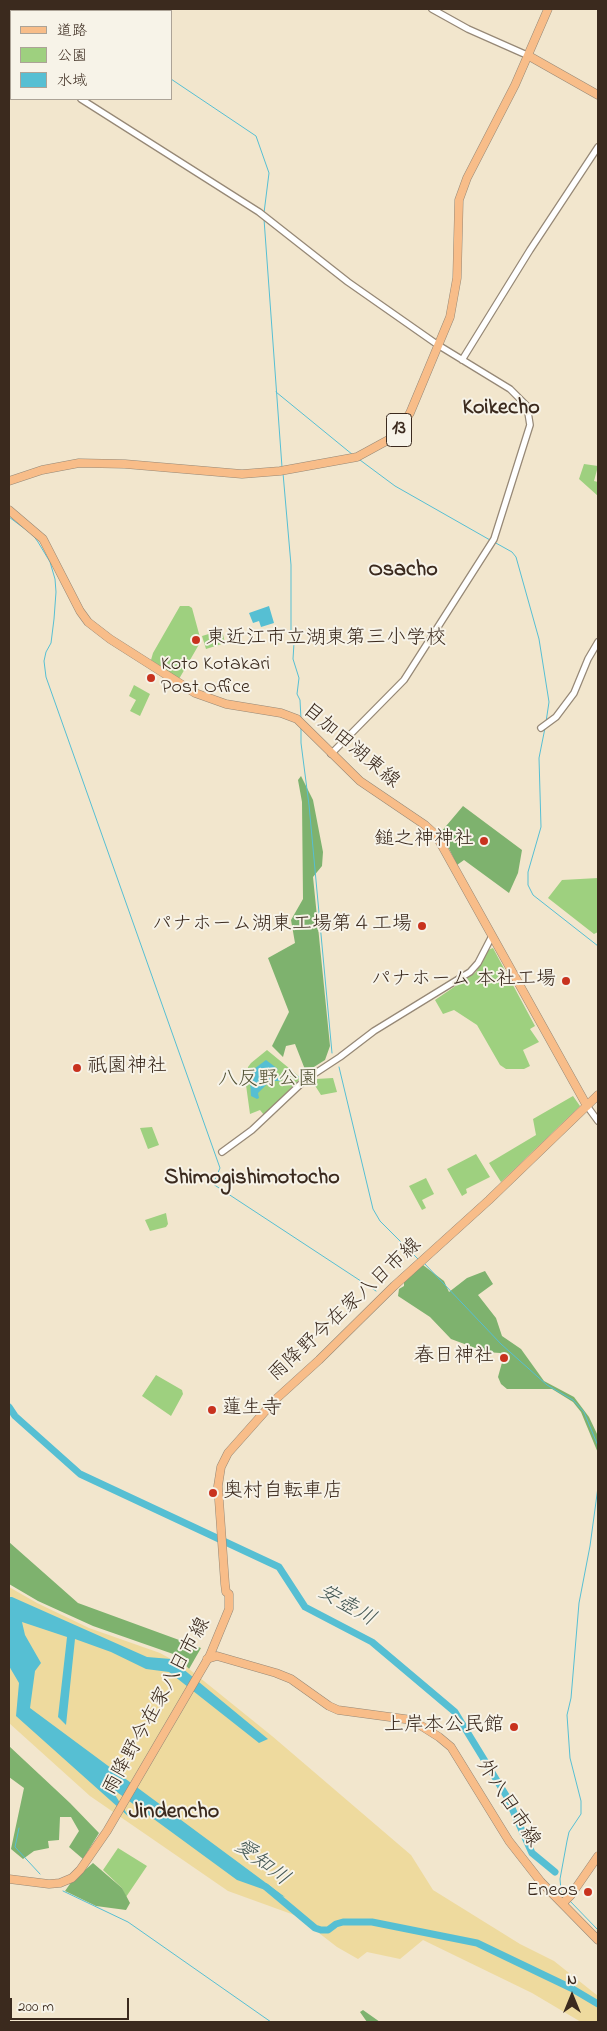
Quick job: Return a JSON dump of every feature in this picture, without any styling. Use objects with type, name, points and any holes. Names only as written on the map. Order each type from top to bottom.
[{"type":"main road","name":"13","points":[[9,482],[42,470],[79,462],[257,474],[357,457],[390,439],[404,423],[415,402],[450,317],[456,290],[459,200],[467,178],[515,85],[548,9]]},
{"type":"main road","points":[[528,56],[598,95]]},
{"type":"main road","name":"目加田湖東線","points":[[9,510],[43,539],[80,611],[88,622],[110,639],[195,693],[226,704],[281,713],[297,719],[360,781],[425,825],[436,835],[587,1106]]},
{"type":"main road","name":"雨降野今在家八日市線","points":[[9,1878],[49,1884],[60,1883],[72,1878],[87,1862],[110,1826],[220,1636],[229,1609],[229,1594],[226,1592],[225,1584],[218,1486],[220,1467],[228,1453],[276,1399],[598,1095]]},
{"type":"main road","name":"外八日市線","points":[[207,1659],[217,1656],[291,1679],[329,1706],[338,1710],[393,1716],[412,1720],[424,1727],[451,1747],[509,1842],[541,1882],[567,1900],[598,1940]]},
{"type":"main road","points":[[567,1900],[598,1856]]},
{"type":"street","points":[[432,9],[468,30],[528,56]]},
{"type":"street","points":[[83,100],[259,212],[348,282],[438,345],[515,393],[527,406],[530,425],[492,541],[404,680],[331,754]]},
{"type":"street","points":[[462,360],[530,250],[598,147]]},
{"type":"street","points":[[541,728],[560,712],[574,693],[588,659],[598,642]]},
{"type":"street","points":[[222,1152],[252,1130],[305,1080],[340,1057],[374,1031],[470,972],[478,963],[492,936]]},
{"type":"street","points":[[587,1106],[598,1121]]},
{"type":"green space","points":[[584,464],[598,466],[594,481],[598,482],[598,496],[579,479]]},
{"type":"green space","points":[[180,606],[192,608],[201,641],[179,679],[151,660],[153,653]]},
{"type":"green space","points":[[222,630],[225,643],[206,649],[202,636]]},
{"type":"green space","points":[[134,685],[150,694],[140,716],[130,711],[136,700],[129,696]]},
{"type":"green space","points":[[301,776],[313,800],[323,852],[322,866],[313,877],[330,1046],[325,1060],[306,1072],[295,1044],[286,1046],[283,1057],[272,1046],[289,1012],[268,958],[295,943],[291,920],[303,899],[302,802],[298,780]]},
{"type":"green space","points":[[463,806],[522,850],[518,873],[509,893],[464,860],[457,865],[441,832]]},
{"type":"green space","points":[[598,878],[598,932],[594,934],[548,898],[562,880]]},
{"type":"green space","points":[[493,948],[535,1026],[530,1029],[539,1042],[523,1050],[530,1066],[524,1069],[506,1069],[500,1065],[477,1025],[454,1010],[443,1014],[435,1000],[476,972],[488,950]]},
{"type":"green space","name":"八反野公園","points":[[267,1050],[301,1078],[264,1115],[260,1110],[250,1114],[246,1085],[248,1067]]},
{"type":"green space","points":[[333,1078],[337,1092],[321,1095],[314,1084],[316,1079]]},
{"type":"green space","points":[[573,1096],[580,1106],[501,1182],[489,1163],[536,1135],[533,1119]]},
{"type":"green space","points":[[152,1127],[159,1145],[148,1149],[140,1128]]},
{"type":"green space","points":[[476,1154],[490,1177],[466,1189],[467,1193],[462,1196],[447,1169]]},
{"type":"green space","points":[[426,1178],[434,1194],[422,1200],[426,1208],[422,1210],[409,1186]]},
{"type":"green space","points":[[166,1213],[168,1224],[166,1227],[150,1231],[145,1220]]},
{"type":"green space","points":[[423,1265],[444,1281],[449,1292],[467,1278],[485,1271],[493,1284],[478,1295],[496,1318],[502,1336],[521,1349],[544,1381],[574,1397],[589,1417],[598,1436],[598,1453],[581,1412],[573,1402],[552,1389],[507,1389],[501,1384],[498,1377],[503,1359],[500,1353],[486,1352],[451,1339],[430,1317],[398,1296],[399,1289],[404,1286],[404,1281]]},
{"type":"green space","points":[[156,1375],[182,1390],[183,1394],[171,1416],[142,1396]]},
{"type":"green space","points":[[9,1542],[78,1603],[201,1648],[189,1669],[176,1655],[93,1626],[38,1601],[9,1584]]},
{"type":"green space","points":[[9,1746],[99,1833],[83,1859],[69,1847],[79,1831],[71,1817],[60,1817],[59,1840],[48,1841],[49,1848],[34,1851],[23,1859],[11,1849],[24,1788],[9,1777]]},
{"type":"green space","points":[[118,1848],[147,1866],[126,1897],[122,1888],[103,1870]]},
{"type":"green space","points":[[93,1863],[122,1888],[130,1903],[126,1910],[96,1906],[65,1891],[72,1881]]},
{"type":"green space","points":[[363,2010],[380,2022],[367,2022],[360,2012]]},
{"type":"sand","points":[[9,1587],[89,1628],[160,1653],[189,1669],[272,1736],[411,1855],[433,1890],[520,1944],[554,1961],[598,1996],[598,2022],[581,2022],[532,1993],[423,1940],[400,1959],[367,1952],[358,1959],[337,1947],[297,1916],[228,1891],[90,1796],[9,1723]]},
{"type":"water","points":[[269,606],[274,623],[261,627],[259,621],[253,623],[249,613]]},
{"type":"water","points":[[266,1060],[278,1069],[274,1072],[268,1070],[269,1078],[284,1077],[280,1081],[270,1081],[258,1093],[259,1098],[257,1099],[251,1096],[250,1079],[254,1069]]},
{"type":"water","points":[[9,1597],[147,1657],[171,1659],[268,1739],[259,1743],[169,1672],[146,1669],[111,1652],[75,1639],[66,1725],[58,1717],[67,1637],[22,1622],[25,1635],[41,1663],[35,1671],[30,1708],[285,1897],[237,1880],[110,1787],[129,1817],[16,1716],[19,1683],[9,1666]]},
{"type":"waterway","points":[[172,80],[256,136],[269,173],[264,213]]},
{"type":"waterway","points":[[264,219],[282,467]]},
{"type":"waterway","points":[[276,392],[353,455]]},
{"type":"waterway","points":[[360,460],[395,486],[490,540]]},
{"type":"waterway","points":[[283,473],[291,565],[291,633],[294,643],[293,659],[299,678],[297,694],[300,700],[301,719]]},
{"type":"waterway","points":[[9,517],[33,535],[50,562],[55,579],[56,592],[51,643],[44,661],[46,677],[220,1168],[213,1184],[376,1291]]},
{"type":"waterway","points":[[494,542],[512,552],[516,557],[539,639],[549,702],[546,722]]},
{"type":"waterway","points":[[301,728],[332,1053]]},
{"type":"waterway","points":[[545,728],[539,758],[541,827],[528,872],[528,885],[533,895],[598,946]]},
{"type":"waterway","points":[[339,1067],[373,1209],[380,1221],[419,1260]]},
{"type":"waterway","points":[[284,1078],[289,1075],[300,1077]]},
{"type":"waterway","points":[[424,1263],[501,1344],[547,1385],[573,1400],[584,1412],[598,1446]]},
{"type":"waterway","name":"安壺川","points":[[9,1407],[15,1416],[80,1474],[279,1567],[305,1607],[372,1642],[455,1712],[507,1797],[532,1853],[555,1872]]},
{"type":"waterway","points":[[565,1896],[561,1891],[560,1879],[567,1841],[569,1832],[581,1814],[581,1801],[570,1758],[567,1715],[571,1698],[579,1603],[590,1546],[598,1487]]},
{"type":"waterway","points":[[19,1828],[15,1847],[40,1874]]},
{"type":"waterway","name":"愛知川","points":[[266,1887],[315,1928],[328,1930],[336,1924],[343,1922],[372,1922],[477,1943],[571,1988],[598,2004]]},
{"type":"waterway","points":[[63,1891],[128,1922],[271,2022]]},
{"type":"waterway","points":[[569,1900],[598,1930]]},
{"type":"place","name":"東近江市立湖東第三小学校","points":[[196,640]]},
{"type":"place","name":"Koto Kotakari Post Office","points":[[151,678]]},
{"type":"place","name":"鎚之神神社","points":[[484,841]]},
{"type":"place","name":"パナホーム湖東工場第４工場","points":[[422,926]]},
{"type":"place","name":"パナホーム 本社工場","points":[[566,981]]},
{"type":"place","name":"祇園神社","points":[[77,1068]]},
{"type":"place","name":"春日神社","points":[[504,1358]]},
{"type":"place","name":"蓮生寺","points":[[212,1410]]},
{"type":"place","name":"奥村自転車店","points":[[213,1493]]},
{"type":"place","name":"上岸本公民館","points":[[514,1727]]},
{"type":"place","name":"Eneos","points":[[588,1892]]},
{"type":"district","name":"Koikecho","points":[[501,409]]},
{"type":"district","name":"Osacho","points":[[403,571]]},
{"type":"district","name":"Shimogishimotocho","points":[[252,1179]]},
{"type":"district","name":"Jindencho","points":[[174,1813]]}]
